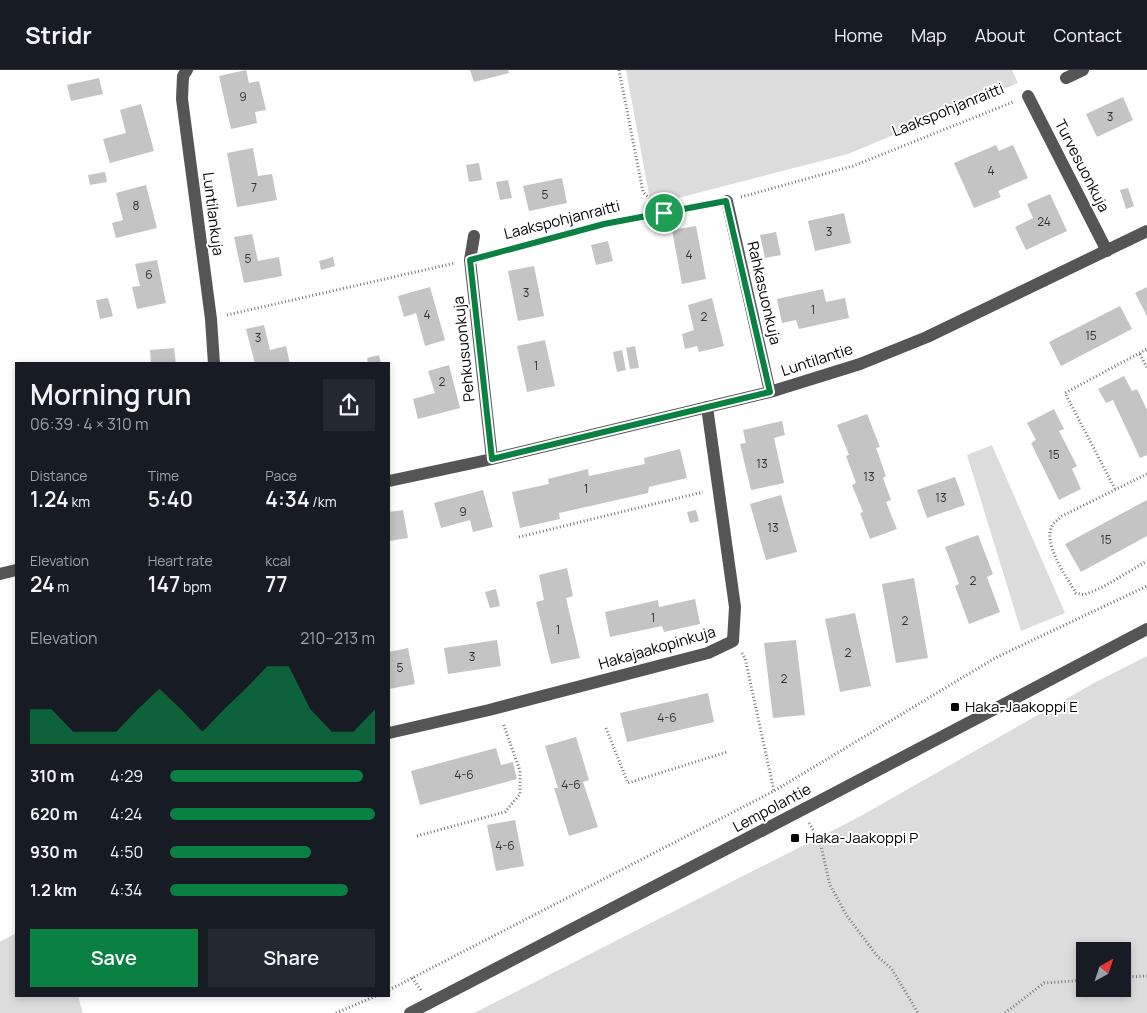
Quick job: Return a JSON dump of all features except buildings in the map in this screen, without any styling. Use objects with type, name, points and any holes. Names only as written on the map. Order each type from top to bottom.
[{"type":"street","name":"Luntilankuja","points":[[188,70],[183,76],[182,99],[211,319],[214,362]]},
{"type":"street","points":[[1066,78],[1083,70]]},
{"type":"street","name":"Turvesuonkuja","points":[[1028,96],[1107,251]]},
{"type":"street","name":"Rahkasuonkuja","points":[[726,201],[770,392]]},
{"type":"street","name":"Luntilantie","points":[[390,481],[492,459],[770,392],[860,364],[927,337],[1147,231]]},
{"type":"street","name":"Pehkusuonkuja","points":[[474,236],[470,260],[492,459]]},
{"type":"street","name":"Hakajaakopinkuja","points":[[390,733],[497,708],[708,653],[733,641],[734,607],[708,407]]},
{"type":"street","points":[[0,574],[15,570]]},
{"type":"street","name":"Lempolantie","points":[[410,1013],[802,811],[1147,629]]},
{"type":"path","points":[[619,70],[643,192],[664,213]]},
{"type":"path","name":"Laakspohjanraitti","points":[[211,319],[470,260],[604,224],[726,201],[853,166],[1028,96]]},
{"type":"path","points":[[1115,489],[1065,393],[1147,349]]},
{"type":"path","points":[[1140,354],[1147,368]]},
{"type":"path","points":[[1147,474],[1062,516],[1052,526],[1050,538],[1057,562],[1076,593],[1084,595],[1102,587],[1147,561]]},
{"type":"path","points":[[518,538],[718,488]]},
{"type":"path","points":[[390,989],[774,791],[995,658],[1147,586]]},
{"type":"path","points":[[733,641],[745,658],[774,791]]},
{"type":"path","points":[[417,836],[505,812],[520,794],[520,771],[497,708]]},
{"type":"path","points":[[606,728],[628,783],[727,752]]},
{"type":"path","points":[[802,811],[820,842],[830,885],[846,916],[878,957],[891,968],[918,1013]]},
{"type":"path","points":[[1131,977],[1147,976]]},
{"type":"path","points":[[1005,1013],[1044,983],[1076,981]]},
{"type":"path","points":[[336,1013],[374,997]]},
{"type":"shaded area","points":[[626,70],[1012,70],[1018,83],[848,154],[651,205]]},
{"type":"shaded area","points":[[992,445],[1065,613],[1021,631],[967,455]]},
{"type":"shaded area","points":[[1147,656],[1147,1013],[474,1013],[859,817],[1094,683]]},
{"type":"shaded area","points":[[15,934],[15,997],[78,997],[83,1013],[0,1013],[0,942]]},
{"type":"place","name":"Haka-Jaakoppi E","points":[[955,707]]},
{"type":"place","name":"Haka-Jaakoppi P","points":[[795,838]]},
{"type":"route","points":[[726,201],[770,392],[492,459],[470,260],[604,224],[664,213],[726,201]]}]
